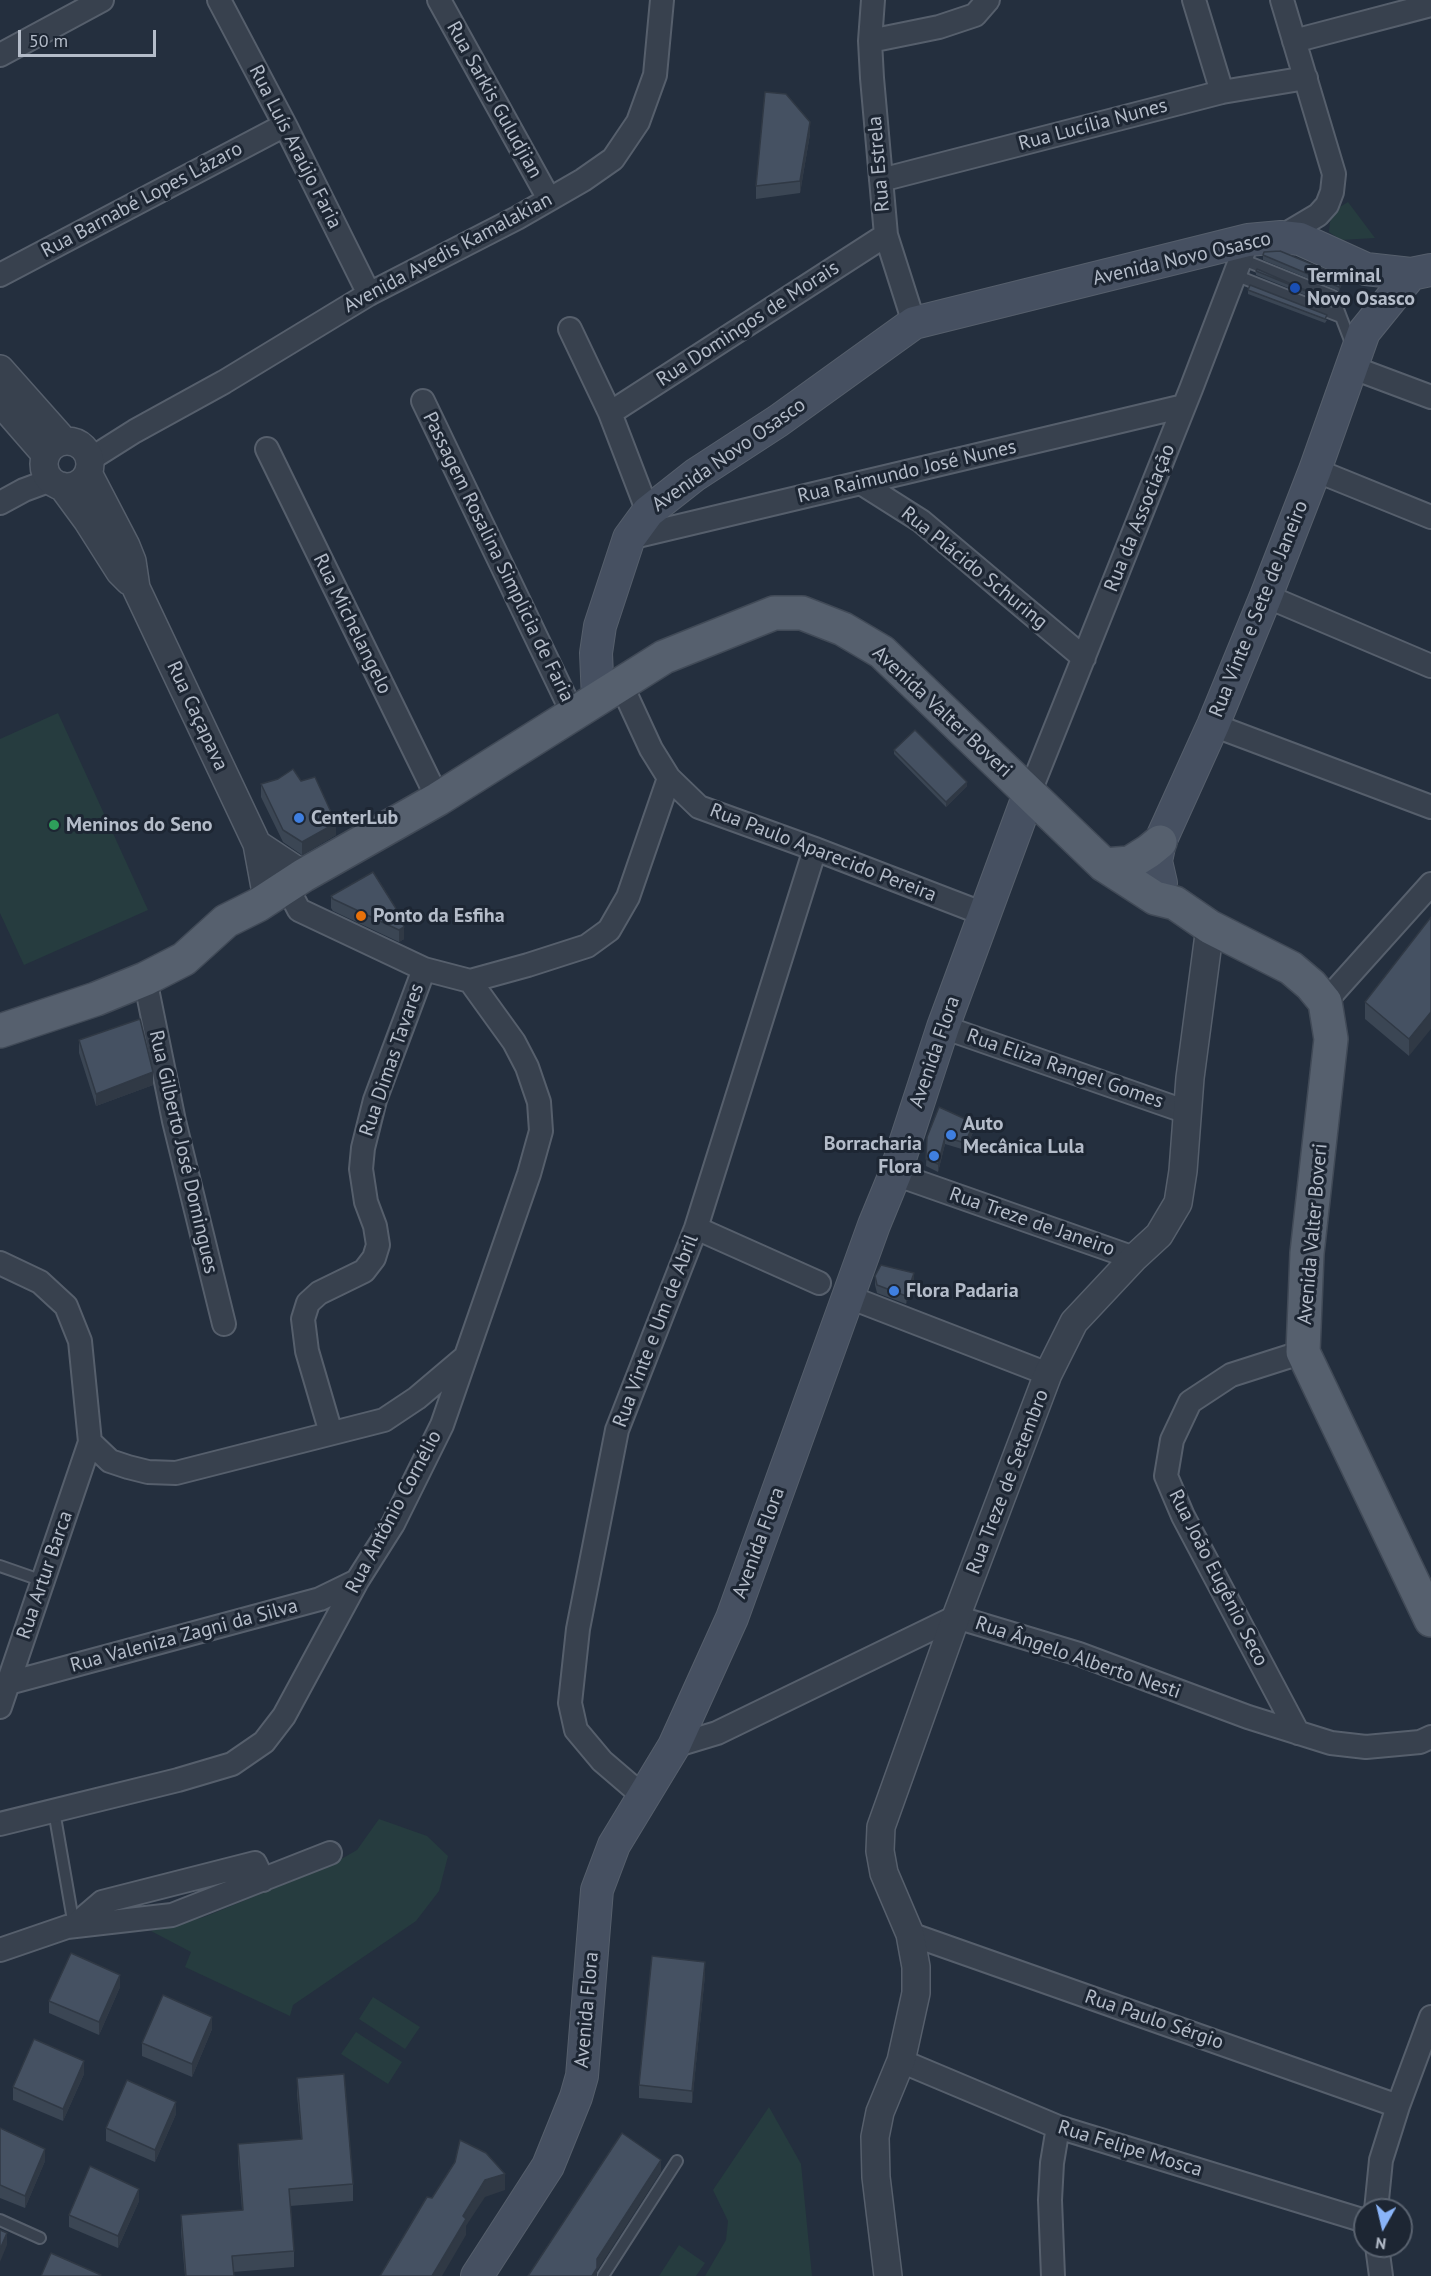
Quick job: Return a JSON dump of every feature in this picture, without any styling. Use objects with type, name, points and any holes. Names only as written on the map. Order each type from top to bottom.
[{"type":"main road","name":"Avenida Novo Osasco","points":[[597,699],[596,653],[600,626],[629,538],[648,512],[695,475],[777,421],[914,323],[1241,258],[1281,237],[1300,239],[1366,269],[1424,266]]},
{"type":"main road","name":"Rua Vinte e Sete de Janeiro","points":[[1353,343],[1424,266]]},
{"type":"main road","name":"Rua Vinte e Sete de Janeiro","points":[[1168,893],[1156,861],[1160,842],[1213,725],[1315,470],[1353,343],[1366,269]]},
{"type":"main road","name":"Avenida Valter Boveri","points":[[597,699],[664,657],[774,613],[802,613],[843,628],[882,652],[1076,838],[1117,864],[1155,898],[1168,893],[1210,927],[1291,968],[1311,985],[1325,1002],[1331,1039],[1307,1253],[1303,1352],[1422,1579],[1431,1620]]},
{"type":"main road","points":[[0,1031],[96,999],[145,979],[184,959],[226,921],[258,905],[286,886],[438,800],[597,699]]},
{"type":"main road","name":"Avenida Flora","points":[[477,2276],[548,2166],[576,2097],[582,2076],[597,1890],[614,1845],[674,1746],[732,1618],[874,1225],[895,1174],[943,1027],[1029,794]]},
{"type":"main road","points":[[1117,864],[1149,851],[1160,842]]},
{"type":"street","points":[[0,55],[102,0]]},
{"type":"street","name":"Rua Luís Araújo Faria","points":[[219,0],[285,125],[369,294]]},
{"type":"street","name":"Rua Sarkis Guludjian","points":[[439,0],[549,199]]},
{"type":"street","name":"Avenida Avedis Kamalakian","points":[[0,503],[66,464],[135,431],[224,382],[369,294],[517,218],[614,159],[638,122],[656,75],[662,0]]},
{"type":"street","name":"Rua Estrela","points":[[873,0],[870,41],[876,140],[886,235],[914,323]]},
{"type":"street","points":[[870,41],[939,27],[975,15],[988,0]]},
{"type":"street","points":[[1194,0],[1222,92]]},
{"type":"street","points":[[1281,237],[1318,215],[1327,205],[1332,192],[1334,174],[1282,0]]},
{"type":"street","points":[[1294,41],[1423,4]]},
{"type":"street","name":"Rua Lucília Nunes","points":[[881,180],[1222,92],[1306,78]]},
{"type":"street","name":"Rua Barnabé Lopes Lázaro","points":[[0,275],[285,125]]},
{"type":"street","name":"Rua Domingos de Morais","points":[[610,413],[886,235]]},
{"type":"street","name":"Rua da Associação","points":[[1029,794],[1241,258]]},
{"type":"street","points":[[570,329],[610,413],[648,512]]},
{"type":"street","points":[[1353,343],[1431,397]]},
{"type":"street","name":"Rua Caçapava","points":[[8,390],[66,464],[97,514],[120,572],[136,588],[258,844],[286,886]]},
{"type":"street","name":"Passagem Rosalina Simplicia de Faria","points":[[423,401],[597,699]]},
{"type":"street","name":"Rua Raimundo José Nunes","points":[[629,538],[1184,406]]},
{"type":"street","name":"Rua Michelangelo","points":[[267,449],[438,800]]},
{"type":"street","points":[[1315,470],[1431,517]]},
{"type":"street","name":"Rua Plácido Schuring","points":[[861,483],[921,521],[1084,658]]},
{"type":"street","points":[[1266,596],[1431,666]]},
{"type":"street","name":"Rua Paulo Aparecido Pereira","points":[[597,699],[651,749],[669,778],[699,807],[984,914]]},
{"type":"street","points":[[1213,725],[1431,807]]},
{"type":"street","points":[[258,844],[299,910],[424,969],[470,981],[587,946],[609,930],[628,897],[669,778]]},
{"type":"street","name":"Rua Vinte e Um de Abril","points":[[644,1797],[602,1761],[576,1730],[570,1703],[578,1629],[617,1430],[696,1228],[815,849]]},
{"type":"street","points":[[1325,1002],[1431,884]]},
{"type":"street","name":"Rua Treze de Setembro","points":[[888,2276],[876,2177],[876,2137],[880,2112],[901,2061],[916,1993],[916,1967],[910,1934],[884,1873],[880,1851],[881,1827],[956,1617],[1048,1374],[1074,1322],[1134,1258],[1159,1235],[1178,1203],[1184,1171],[1187,1112],[1210,927]]},
{"type":"street","name":"Rua Dimas Tavares","points":[[331,1432],[307,1351],[303,1319],[308,1304],[319,1293],[364,1271],[374,1258],[378,1245],[375,1226],[366,1202],[362,1169],[363,1148],[375,1100],[424,969]]},
{"type":"street","name":"Rua Gilberto José Domingues","points":[[145,979],[174,1121],[224,1324]]},
{"type":"street","name":"Rua Antônio Cornélio","points":[[0,1824],[232,1764],[264,1742],[284,1716],[357,1581],[393,1524],[441,1425],[529,1174],[541,1131],[538,1102],[527,1067],[514,1042],[470,981]]},
{"type":"street","name":"Rua Eliza Rangel Gomes","points":[[943,1027],[1187,1112]]},
{"type":"street","name":"Rua Treze de Janeiro","points":[[895,1174],[1134,1258]]},
{"type":"street","points":[[696,1228],[819,1283]]},
{"type":"street","points":[[0,1263],[40,1281],[66,1306],[80,1341],[90,1442],[110,1461],[148,1472],[176,1473],[384,1420],[417,1398],[464,1358]]},
{"type":"street","points":[[849,1297],[1048,1374]]},
{"type":"street","name":"Rua João Eugênio Seco","points":[[1298,1733],[1183,1516],[1166,1476],[1172,1440],[1190,1402],[1231,1375],[1303,1352]]},
{"type":"street","name":"Rua Artur Barca","points":[[0,1707],[90,1442]]},
{"type":"street","name":"Rua Valeniza Zagni da Silva","points":[[9,1683],[310,1602],[357,1581]]},
{"type":"street","name":"Rua Ângelo Alberto Nesti","points":[[674,1746],[717,1733],[956,1617],[1079,1654],[1248,1717],[1331,1743],[1366,1747],[1420,1742],[1431,1737]]},
{"type":"street","points":[[0,1950],[74,1926],[172,1915],[330,1854]]},
{"type":"street","name":"Rua Paulo Sérgio","points":[[910,1934],[1398,2106]]},
{"type":"street","points":[[1377,2198],[1381,2160],[1431,2017]]},
{"type":"street","name":"Rua Felipe Mosca","points":[[901,2061],[1058,2127],[1353,2217]]},
{"type":"street","points":[[1054,2275],[1050,2199],[1052,2163],[1058,2127]]},
{"type":"street","points":[[1379,2258],[1381,2276]]},
{"type":"lane","points":[[1241,258],[1333,296],[1353,343]]},
{"type":"lane","points":[[1241,258],[1353,343]]},
{"type":"lane","points":[[0,1566],[43,1581]]},
{"type":"lane","points":[[54,1811],[74,1926]]},
{"type":"lane","points":[[603,2276],[677,2161]]},
{"type":"lane","points":[[0,2220],[40,2238]]},
{"type":"green space","points":[[1348,202],[1375,238],[1341,240],[1329,232],[1335,210]]},
{"type":"green space","name":"Meninos do Seno","points":[[58,713],[148,910],[24,965],[0,913],[0,739]]},
{"type":"green space","points":[[379,1819],[427,1836],[448,1856],[439,1891],[416,1921],[293,2005],[290,2016],[185,1967],[191,1952],[151,1931],[204,1917],[329,1866],[357,1850]]},
{"type":"green space","points":[[373,1997],[420,2027],[405,2049],[359,2019]]},
{"type":"green space","points":[[356,2032],[402,2062],[388,2084],[341,2054]]},
{"type":"green space","points":[[769,2107],[801,2164],[812,2276],[705,2276],[726,2240],[728,2221],[713,2190]]},
{"type":"green space","points":[[679,2245],[705,2263],[696,2276],[659,2276]]},
{"type":"building","points":[[765,92],[786,94],[810,122],[800,181],[756,186]]},
{"type":"building","points":[[1280,251],[1343,277],[1339,287],[1263,255],[1264,252]]},
{"type":"building","points":[[1257,269],[1328,300],[1256,271]]},
{"type":"building","points":[[1250,285],[1327,315],[1325,319],[1248,290]]},
{"type":"building","points":[[915,730],[967,782],[946,802],[894,750]]},
{"type":"building","name":"CenterLub","points":[[293,769],[301,781],[315,777],[336,823],[302,842],[283,830],[261,784],[278,779]]},
{"type":"building","points":[[373,872],[395,907],[404,927],[399,930],[331,896]]},
{"type":"building","points":[[1431,917],[1431,1012],[1409,1039],[1365,1002]]},
{"type":"building","points":[[140,1019],[153,1072],[96,1094],[79,1040]]},
{"type":"building","points":[[939,1107],[974,1123],[965,1143],[945,1137],[938,1164],[926,1159],[927,1137]]},
{"type":"building","points":[[881,1265],[914,1273],[906,1296],[877,1285],[875,1276]]},
{"type":"building","points":[[71,1953],[120,1975],[99,2022],[49,2001]]},
{"type":"building","points":[[652,1956],[705,1962],[692,2091],[639,2085]]},
{"type":"building","points":[[163,1995],[212,2017],[192,2064],[142,2043]]},
{"type":"building","points":[[34,2039],[84,2061],[63,2109],[13,2087]]},
{"type":"building","points":[[344,2074],[353,2184],[289,2189],[294,2251],[232,2256],[234,2276],[186,2276],[181,2215],[243,2210],[238,2144],[302,2139],[297,2078]]},
{"type":"building","points":[[127,2080],[176,2102],[155,2150],[106,2128]]},
{"type":"building","points":[[0,2128],[45,2149],[25,2196],[0,2185]]},
{"type":"building","points":[[622,2133],[661,2160],[597,2259],[597,2268],[592,2276],[528,2276]]},
{"type":"building","points":[[460,2140],[486,2153],[505,2174],[485,2180],[463,2216],[466,2219],[432,2276],[380,2276],[427,2197],[432,2198],[455,2162]]},
{"type":"building","points":[[90,2166],[139,2189],[118,2236],[69,2215]]},
{"type":"building","points":[[0,2230],[7,2233],[0,2249]]},
{"type":"building","points":[[51,2253],[101,2275],[41,2276]]},
{"type":"place","name":"Terminal Novo Osasco","points":[[1295,288]]},
{"type":"place","name":"CenterLub","points":[[299,818]]},
{"type":"place","name":"Meninos do Seno","points":[[54,825]]},
{"type":"place","name":"Ponto da Esfiha","points":[[361,916]]},
{"type":"place","name":"Auto Mecânica Lula","points":[[951,1135]]},
{"type":"place","name":"Borracharia Flora","points":[[934,1156]]},
{"type":"place","name":"Flora Padaria","points":[[894,1291]]}]
